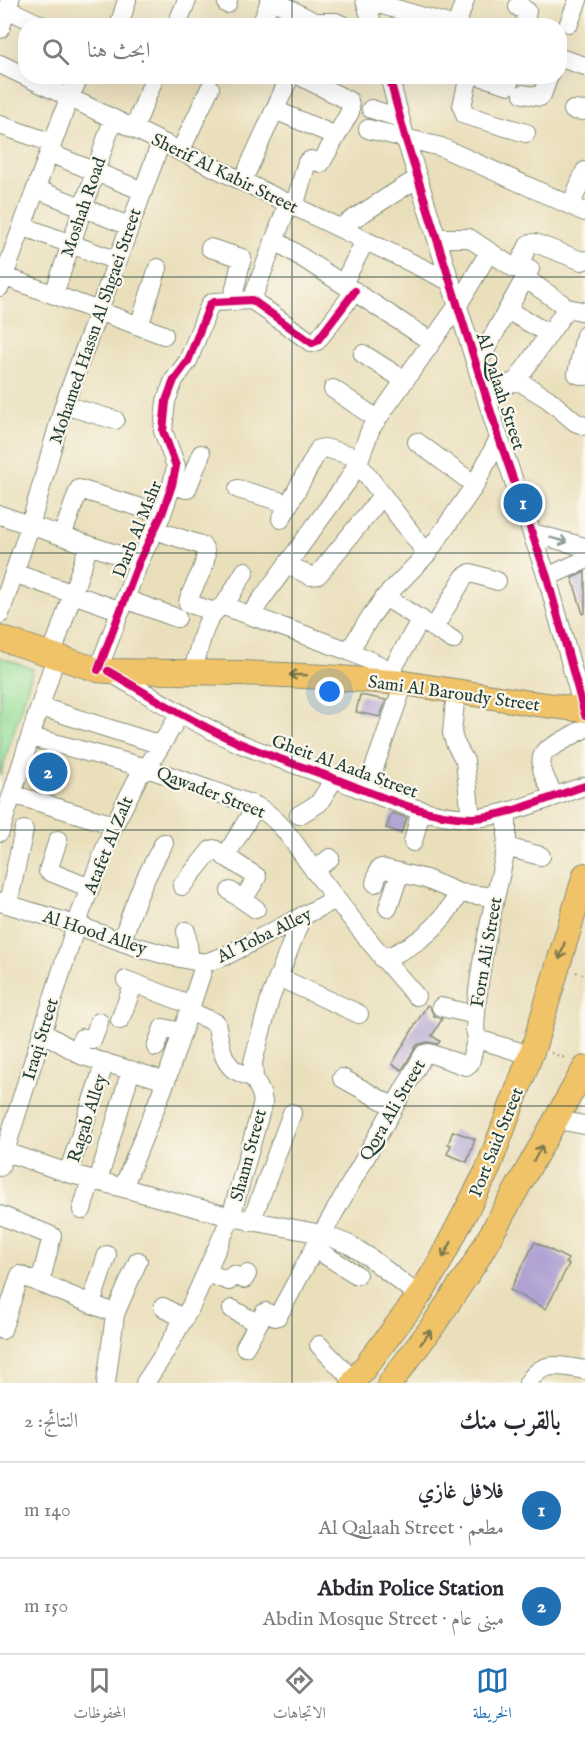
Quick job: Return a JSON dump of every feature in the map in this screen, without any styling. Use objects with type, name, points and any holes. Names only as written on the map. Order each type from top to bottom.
[{"type":"main road","name":"Sami Al Baroudy Street","points":[[0,638],[103,670],[397,678],[456,692],[585,716]]},
{"type":"main road","name":"Port Said Street","points":[[354,1382],[437,1267],[487,1171],[532,1051],[585,875]]},
{"type":"main road","name":"Port Said Street","points":[[390,1383],[452,1300],[494,1231],[557,1120],[580,1065]]},
{"type":"main road","points":[[487,1171],[500,1186],[506,1188],[519,1186]]},
{"type":"main road","points":[[464,1219],[474,1215],[485,1217],[494,1231]]},
{"type":"street","points":[[121,18],[127,0]]},
{"type":"street","points":[[179,18],[187,0]]},
{"type":"street","points":[[264,18],[272,0],[294,18]]},
{"type":"street","points":[[371,18],[365,0],[415,6],[439,18]]},
{"type":"street","points":[[458,18],[465,0]]},
{"type":"street","points":[[520,0],[518,8],[527,11],[526,18]]},
{"type":"street","points":[[569,24],[578,0]]},
{"type":"street","points":[[0,29],[8,5],[30,18]]},
{"type":"street","points":[[567,60],[585,66]]},
{"type":"street","name":"Sherif Al Kabir Street","points":[[0,64],[18,73]]},
{"type":"street","name":"Sherif Al Kabir Street","points":[[41,84],[451,282]]},
{"type":"street","points":[[76,84],[1,280],[54,294],[164,335]]},
{"type":"street","points":[[134,129],[152,84]]},
{"type":"street","points":[[242,182],[286,84]]},
{"type":"street","points":[[316,84],[349,101],[350,112],[321,164],[311,160],[307,162],[252,300],[314,343],[349,288],[365,241]]},
{"type":"street","name":"Al Qalaah Street","points":[[391,84],[406,140],[499,438],[547,577],[585,716]]},
{"type":"street","points":[[467,84],[462,106],[465,115],[526,133]]},
{"type":"street","points":[[500,84],[540,97],[546,84]]},
{"type":"street","points":[[180,152],[210,88]]},
{"type":"street","points":[[371,109],[400,118]]},
{"type":"street","points":[[274,110],[336,136]]},
{"type":"street","name":"Moshah Road","points":[[54,294],[113,119]]},
{"type":"street","points":[[0,125],[51,148],[95,172],[143,191]]},
{"type":"street","points":[[368,129],[441,147],[578,209],[585,171]]},
{"type":"street","name":"Mohamed Hassn Al Shgaei Street","points":[[0,614],[30,526],[64,405],[161,142]]},
{"type":"street","points":[[339,228],[418,178]]},
{"type":"street","points":[[36,189],[129,226]]},
{"type":"street","points":[[22,226],[117,261]]},
{"type":"street","points":[[437,238],[469,238],[514,268],[518,266],[529,244],[535,243],[582,261],[585,260]]},
{"type":"street","points":[[275,240],[432,342]]},
{"type":"street","points":[[477,365],[543,246]]},
{"type":"street","points":[[210,248],[242,258],[232,301]]},
{"type":"street","points":[[250,615],[347,482],[359,461],[366,438],[377,419],[458,305],[489,252]]},
{"type":"street","points":[[139,326],[158,268]]},
{"type":"street","points":[[486,395],[517,380],[563,314],[561,303],[525,278]]},
{"type":"street","name":"Darb Al Mshr","points":[[103,670],[139,562],[159,522],[172,485],[176,466],[163,426],[169,393],[174,380],[188,361],[210,304],[252,300]]},
{"type":"street","points":[[563,308],[585,312]]},
{"type":"street","points":[[507,310],[549,334]]},
{"type":"street","points":[[581,375],[585,335]]},
{"type":"street","points":[[363,354],[404,380]]},
{"type":"street","points":[[517,380],[548,399],[575,422],[585,426]]},
{"type":"street","points":[[333,388],[377,419]]},
{"type":"street","points":[[64,405],[115,420]]},
{"type":"street","points":[[349,651],[385,597],[427,554],[475,484],[499,438]]},
{"type":"street","points":[[417,442],[475,484]]},
{"type":"street","points":[[250,488],[285,512],[319,449],[325,448],[359,461],[382,496],[427,554]]},
{"type":"street","name":"Darb Al Mshr","points":[[172,485],[187,489],[201,454]]},
{"type":"street","name":"Darb Al Mshr","points":[[62,536],[79,489],[159,522]]},
{"type":"street","points":[[287,564],[310,576],[318,575],[382,496]]},
{"type":"street","points":[[0,515],[139,562]]},
{"type":"street","points":[[159,522],[205,548],[204,564],[188,603],[250,615],[349,651],[381,666],[397,678]]},
{"type":"street","points":[[532,533],[585,547]]},
{"type":"street","points":[[0,832],[41,707],[54,655],[89,545]]},
{"type":"street","points":[[547,577],[585,560]]},
{"type":"street","points":[[193,672],[206,627],[245,571]]},
{"type":"street","points":[[14,573],[73,593],[123,605]]},
{"type":"street","points":[[366,791],[397,678],[427,624],[464,576],[471,573],[496,581]]},
{"type":"street","points":[[385,597],[453,640]]},
{"type":"street","name":"Darb Al Mshr","points":[[123,605],[177,618]]},
{"type":"street","name":"Gheit Al Aada Street","points":[[103,670],[180,714],[240,743],[291,754],[342,777],[366,791],[431,813],[456,817],[483,817],[507,812],[585,786]]},
{"type":"street","points":[[456,692],[452,733],[465,761],[471,818]]},
{"type":"street","points":[[41,707],[161,745]]},
{"type":"street","name":"Atafet Al Zalt","points":[[76,925],[114,825],[133,786],[147,768],[180,714]]},
{"type":"street","points":[[554,796],[542,769],[541,757],[585,716]]},
{"type":"street","name":"Qawader Street","points":[[31,736],[147,768],[256,806],[277,820],[383,959],[416,996]]},
{"type":"street","points":[[299,815],[319,803],[342,777]]},
{"type":"street","points":[[12,794],[114,825]]},
{"type":"street","points":[[225,856],[256,806]]},
{"type":"street","points":[[413,842],[422,810]]},
{"type":"street","name":"Forn Ali Street","points":[[477,1037],[476,1015],[482,962],[506,848],[507,812]]},
{"type":"street","points":[[4,903],[24,830]]},
{"type":"street","points":[[58,840],[48,871],[90,888]]},
{"type":"street","points":[[122,942],[137,894],[164,843]]},
{"type":"street","points":[[506,848],[541,856]]},
{"type":"street","points":[[182,886],[212,849],[257,877],[243,900]]},
{"type":"street","points":[[314,871],[330,858]]},
{"type":"street","points":[[375,883],[380,868],[426,879],[459,892],[495,897]]},
{"type":"street","points":[[388,908],[400,872]]},
{"type":"street","points":[[383,959],[412,946],[437,926],[450,910],[459,892]]},
{"type":"street","name":"Al Toba Alley","points":[[198,961],[216,960],[336,899]]},
{"type":"street","name":"Al Hood Alley","points":[[4,903],[122,942],[198,961]]},
{"type":"street","name":"Shann Street","points":[[145,1383],[184,1319],[231,1217],[263,1102],[254,1078],[253,1062],[262,1023],[302,916]]},
{"type":"street","name":"Iraqi Street","points":[[2,1156],[76,925]]},
{"type":"street","points":[[123,1188],[166,1080],[190,1008],[198,961],[186,931]]},
{"type":"street","points":[[278,977],[359,1014]]},
{"type":"street","points":[[120,1020],[130,981],[190,1008],[216,1023],[220,1048],[231,1066],[234,1070],[254,1078]]},
{"type":"street","points":[[441,1007],[476,1015]]},
{"type":"street","points":[[78,1053],[82,1038],[93,1039],[99,1022]]},
{"type":"street","points":[[156,1047],[163,1028],[182,1032]]},
{"type":"street","points":[[42,1032],[78,1053],[166,1080]]},
{"type":"street","points":[[477,1037],[481,1040],[532,1051]]},
{"type":"street","name":"Qora Ali Street","points":[[258,1324],[265,1312],[275,1317],[278,1316],[424,1054],[429,1053],[466,1066],[470,1063],[477,1037]]},
{"type":"street","name":"Ragab Alley","points":[[69,1173],[105,1062]]},
{"type":"street","points":[[82,1210],[131,1070]]},
{"type":"street","points":[[342,1078],[394,1107]]},
{"type":"street","points":[[251,1222],[292,1113]]},
{"type":"street","points":[[557,1120],[585,1125]]},
{"type":"street","points":[[2,1156],[318,1241],[350,1245],[418,1296]]},
{"type":"street","points":[[0,1215],[52,1236],[40,1283]]},
{"type":"street","points":[[318,1241],[357,1275]]},
{"type":"street","points":[[91,1304],[107,1255]]},
{"type":"street","points":[[106,1383],[115,1314],[138,1261]]},
{"type":"street","points":[[207,1273],[229,1281],[233,1275],[244,1280],[247,1274]]},
{"type":"street","points":[[2,1330],[11,1284],[40,1283],[115,1314]]},
{"type":"street","points":[[163,1307],[184,1319]]},
{"type":"street","points":[[232,1309],[258,1324],[245,1347]]},
{"type":"street","points":[[318,1345],[354,1382]]},
{"type":"street","points":[[528,1383],[541,1369],[550,1365],[585,1370]]},
{"type":"path","points":[[532,1051],[580,1065]]},
{"type":"green space","points":[[0,657],[33,669],[0,776]]},
{"type":"building","points":[[585,572],[585,613],[583,614],[572,578]]},
{"type":"building","points":[[360,695],[386,700],[380,717],[356,712]]},
{"type":"building","points":[[392,813],[407,818],[401,833],[386,828]]},
{"type":"building","points":[[427,1005],[434,1016],[442,1019],[432,1036],[440,1041],[438,1044],[427,1042],[417,1045],[402,1070],[392,1064]]},
{"type":"building","points":[[453,1131],[475,1139],[467,1162],[447,1154]]},
{"type":"building","points":[[535,1242],[568,1259],[566,1263],[569,1264],[546,1309],[510,1290]]},
{"type":"cycle path","points":[[391,84],[406,140],[499,438],[547,577],[585,715]]},
{"type":"cycle path","points":[[98,670],[139,562],[162,514],[172,485],[176,466],[163,431],[166,401],[174,380],[188,361],[210,304],[252,300],[312,343],[317,341],[355,291]]},
{"type":"cycle path","points":[[108,671],[189,718],[239,743],[391,801],[440,815],[485,817],[514,810],[585,786]]},
{"type":"place","name":"فلافل غازي","points":[[523,503]]},
{"type":"place","name":"Abdin Police Station","points":[[48,772]]}]
